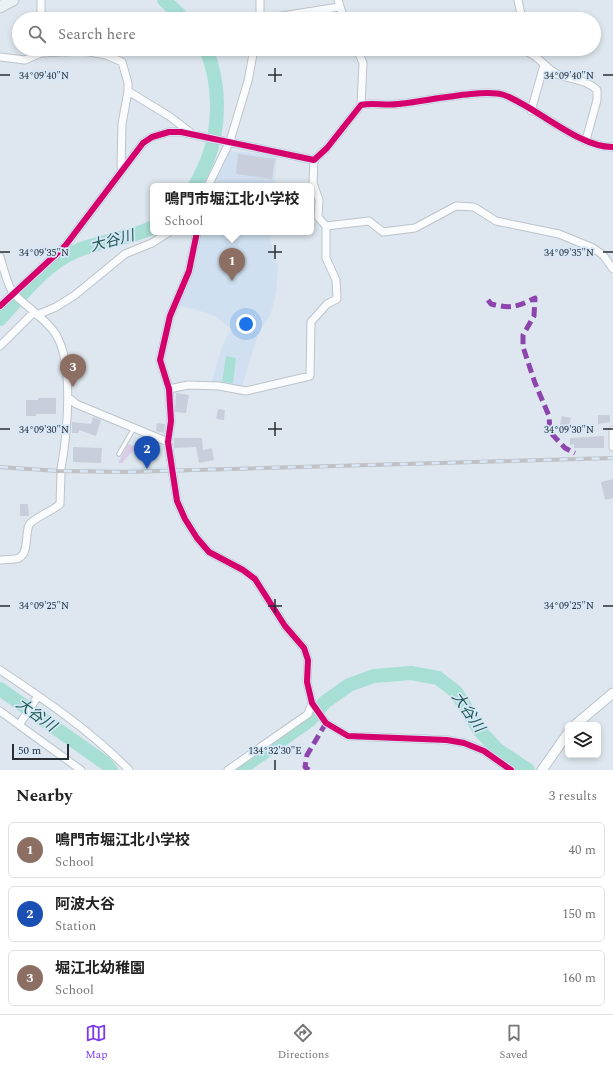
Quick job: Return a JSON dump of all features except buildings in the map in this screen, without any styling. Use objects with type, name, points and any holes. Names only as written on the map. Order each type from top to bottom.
[{"type":"main road","points":[[0,7],[13,0]]},
{"type":"street","points":[[41,0],[41,12]]},
{"type":"street","points":[[260,0],[261,12]]},
{"type":"street","points":[[518,0],[521,12]]},
{"type":"street","points":[[295,12],[339,3]]},
{"type":"street","points":[[0,57],[25,60],[32,56]]},
{"type":"street","points":[[108,56],[122,62],[127,76],[128,91],[122,124],[121,166],[123,169]]},
{"type":"street","points":[[209,183],[241,110],[253,56]]},
{"type":"street","points":[[313,183],[314,160],[327,148],[361,105],[363,63],[360,56]]},
{"type":"street","points":[[536,56],[544,65],[557,74],[591,84],[597,90],[597,100],[586,140]]},
{"type":"street","points":[[531,111],[544,65]]},
{"type":"street","points":[[128,91],[197,135]]},
{"type":"street","points":[[361,105],[396,104],[493,92],[517,101],[531,111],[586,140],[602,147],[613,147]]},
{"type":"street","points":[[0,306],[15,295],[65,246],[143,143],[152,138],[169,132],[197,135],[314,160]]},
{"type":"street","points":[[170,389],[188,385],[219,386],[246,391],[310,376],[311,322],[327,304],[337,299],[336,280],[326,258],[326,226],[318,217],[319,200],[314,186]]},
{"type":"street","points":[[326,226],[369,222],[382,232],[415,228],[456,206],[474,207],[496,221],[560,234],[593,248],[602,255],[613,269]]},
{"type":"street","points":[[0,346],[34,311],[56,307],[75,295],[124,254],[152,243],[164,235]]},
{"type":"street","points":[[196,235],[189,271],[170,316],[160,360],[170,389],[170,421],[168,442],[177,501],[185,519],[197,538],[210,552],[243,570],[255,579],[285,626],[304,648],[308,660],[308,682],[313,705],[326,723],[348,736],[447,740],[464,743],[484,751],[512,770]]},
{"type":"street","points":[[0,257],[15,295],[53,330],[63,350],[68,397],[66,436],[61,471],[60,504],[52,511],[35,519],[29,525],[23,554],[19,558],[0,560]]},
{"type":"street","points":[[68,397],[76,404],[168,442]]},
{"type":"street","points":[[613,430],[613,448]]},
{"type":"street","points":[[0,670],[113,754],[129,770]]},
{"type":"street","points":[[579,722],[613,693]]},
{"type":"street","points":[[20,724],[37,698]]},
{"type":"street","points":[[228,770],[308,714],[313,705]]},
{"type":"street","points":[[0,711],[20,724],[81,770]]},
{"type":"street","points":[[542,770],[565,737]]},
{"type":"lane","points":[[119,454],[134,428]]},
{"type":"shaded area","points":[[230,151],[277,156],[274,183],[214,183]]},
{"type":"shaded area","points":[[200,235],[271,235],[270,240],[278,268],[276,294],[270,316],[258,334],[242,386],[211,384],[222,346],[231,329],[216,317],[195,309],[176,306],[196,262]]},
{"type":"shaded area","points":[[226,356],[236,358],[233,383],[222,382]]},
{"type":"shaded area","points":[[128,444],[136,447],[122,463],[118,463]]},
{"type":"shaded area","points":[[613,456],[613,460],[125,474],[0,470],[0,466],[84,470],[84,468],[125,469],[150,466],[150,468],[166,467],[166,469]]},
{"type":"waterway","name":"大谷川","points":[[164,0],[177,12]]},
{"type":"waterway","name":"大谷川","points":[[196,183],[206,164],[212,147],[217,119],[216,90],[209,56]]},
{"type":"waterway","name":"大谷川","points":[[0,319],[34,281],[63,258],[84,248],[134,235],[150,228]]},
{"type":"waterway","name":"大谷川","points":[[239,770],[310,720],[325,702],[349,685],[374,676],[411,673],[438,678],[456,692],[480,731],[498,750],[528,770]]},
{"type":"waterway","name":"大谷川","points":[[0,689],[105,763],[111,770]]},
{"type":"railway","points":[[0,467],[58,471],[125,472],[613,458]]},
{"type":"marked path","points":[[488,300],[491,304],[509,307],[535,298],[534,316],[523,335],[523,347],[535,383],[549,416],[550,432],[565,448],[575,453]]},
{"type":"marked path","points":[[309,770],[305,767],[307,755],[326,723]]},
{"type":"cycle path","points":[[0,306],[65,246],[143,143],[152,137],[169,132],[181,132],[314,160],[327,148],[361,105],[409,103],[468,94],[495,93],[516,100],[557,126],[586,141],[600,146],[613,147]]},
{"type":"cycle path","points":[[196,235],[189,271],[170,316],[160,360],[169,389],[171,421],[168,442],[177,501],[185,519],[197,538],[209,552],[243,570],[255,579],[285,626],[304,648],[308,660],[307,682],[312,703],[326,723],[348,736],[447,740],[464,743],[484,751],[511,770]]},
{"type":"place","name":"鳴門市堀江北小学校","points":[[232,281]]},
{"type":"place","name":"堀江北幼稚園","points":[[73,387]]},
{"type":"place","name":"阿波大谷","points":[[147,469]]}]
